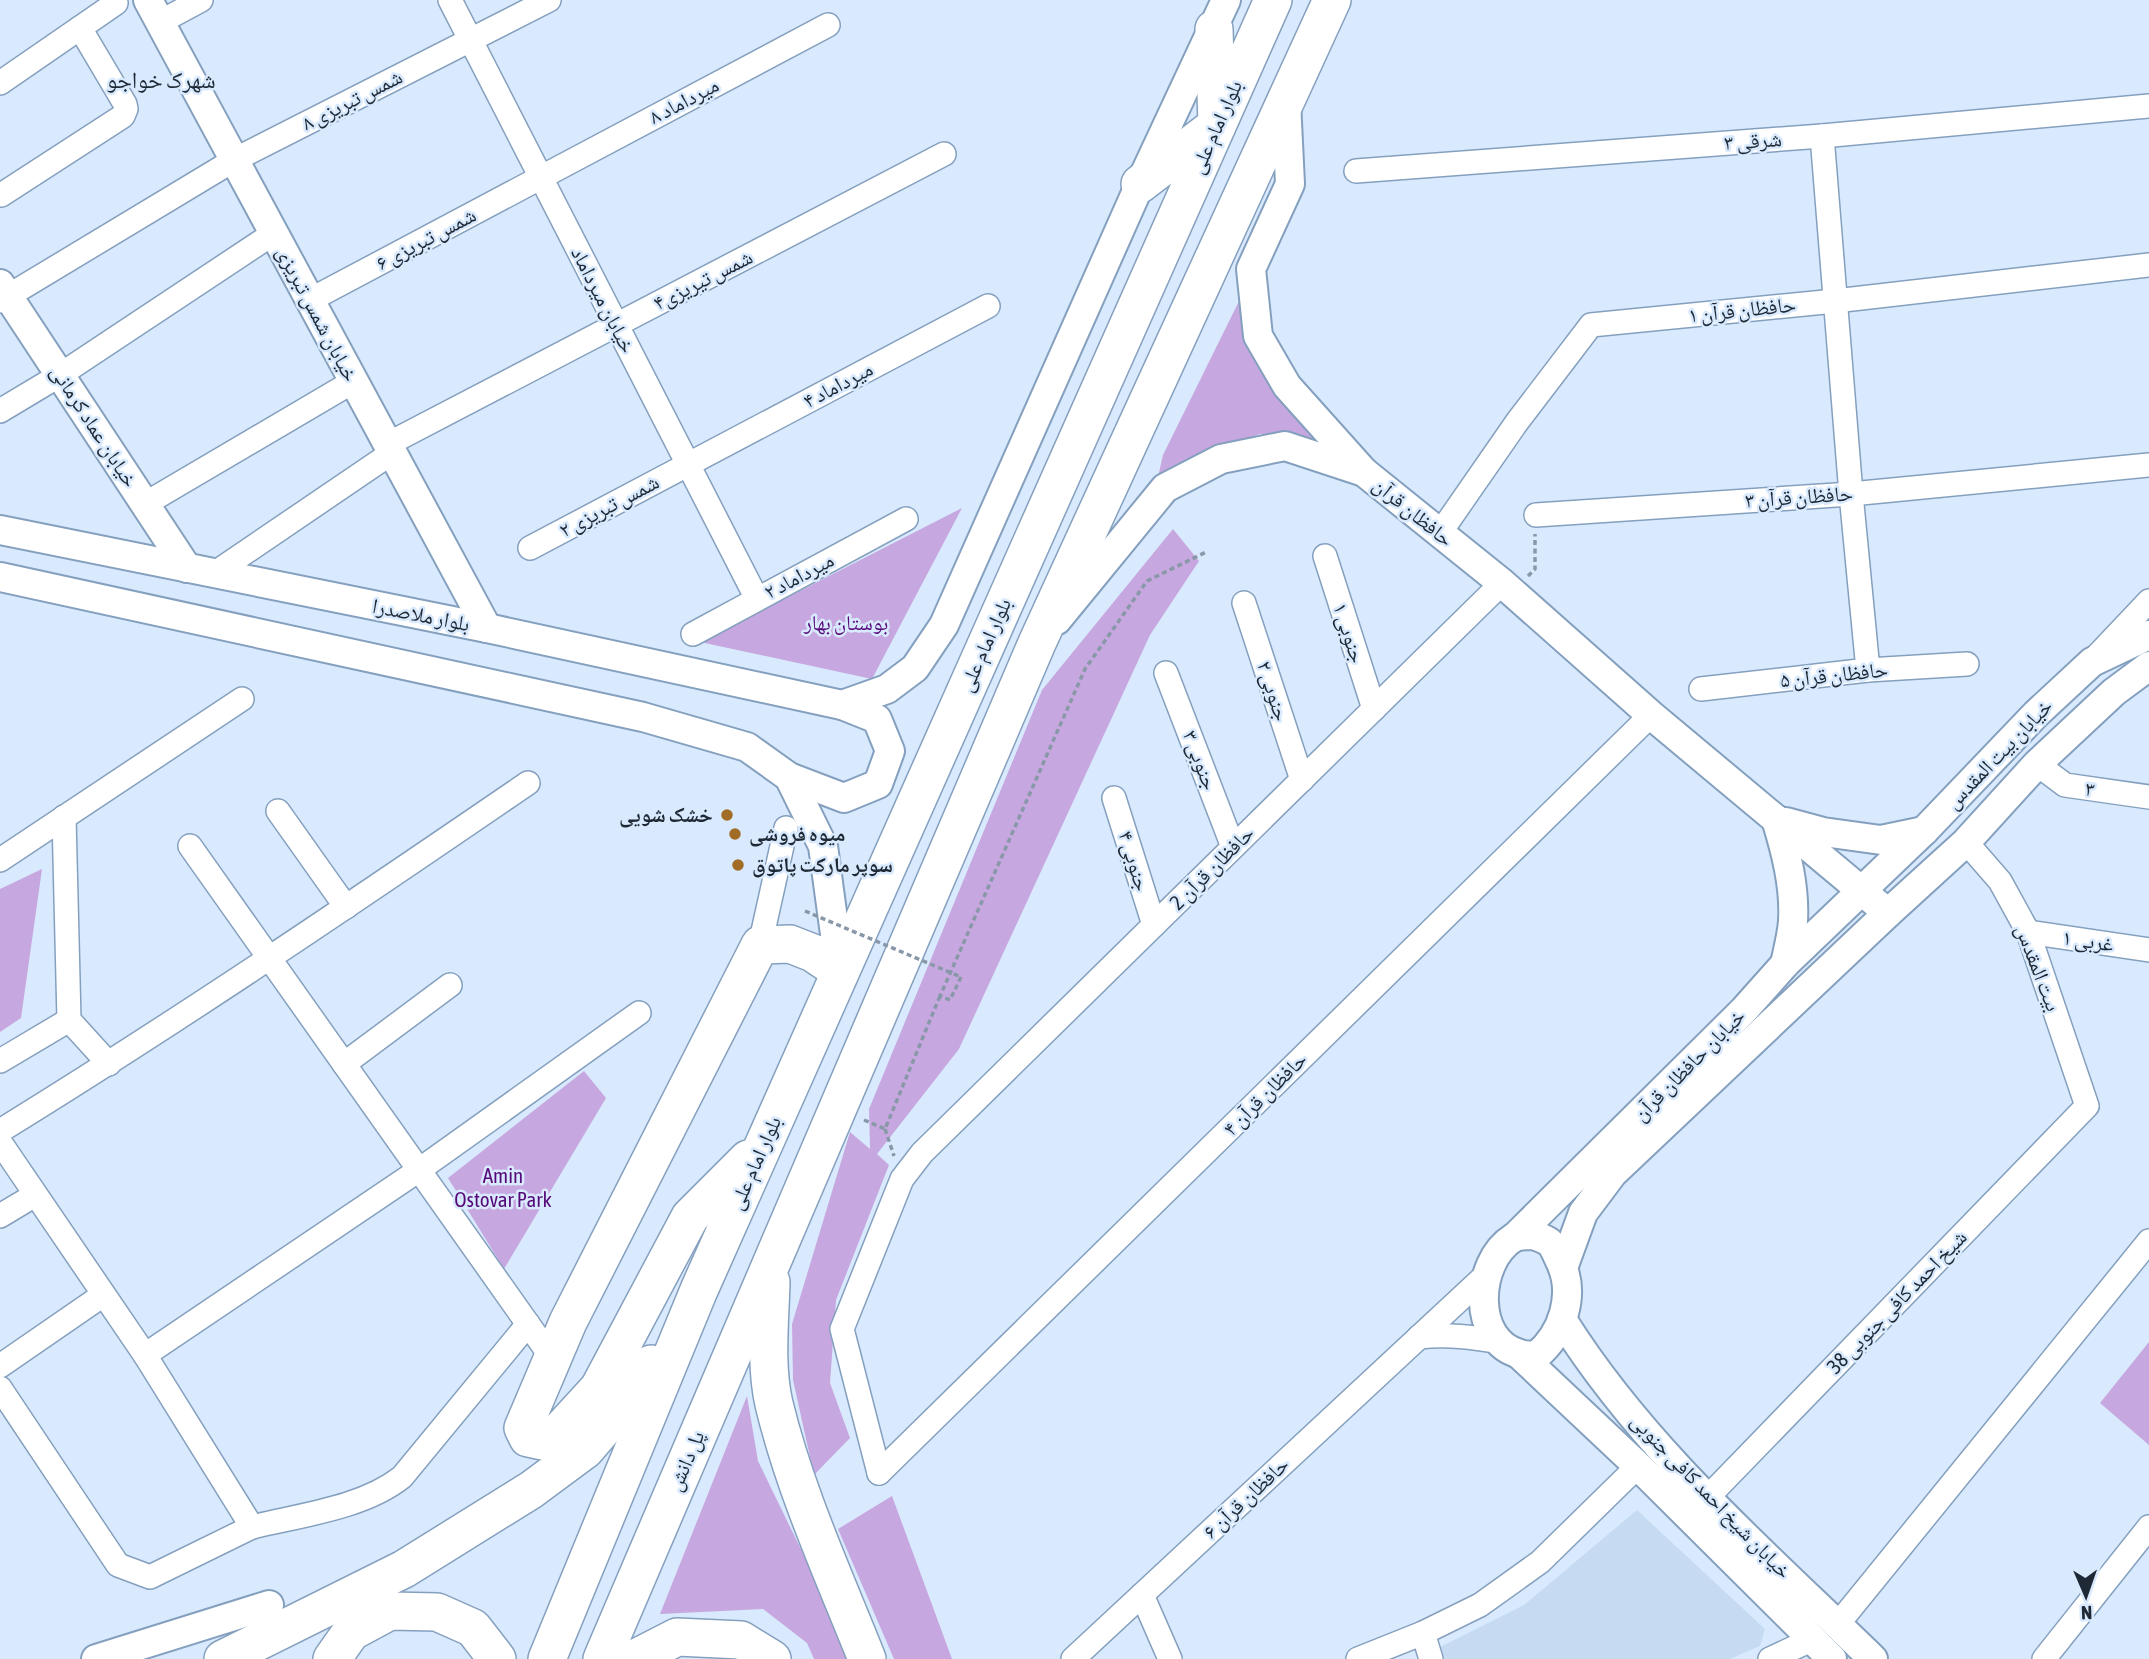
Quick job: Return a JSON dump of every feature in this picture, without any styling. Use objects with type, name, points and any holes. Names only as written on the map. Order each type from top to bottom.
[{"type":"highway","name":"بلوار امام علی","points":[[699,1290],[1273,0]]},
{"type":"highway","points":[[867,1659],[814,1524],[773,1402],[769,1357],[771,1264],[1037,643],[1332,0]]},
{"type":"highway","points":[[1140,184],[1217,125],[1220,15]]},
{"type":"highway","points":[[764,1144],[690,1217],[599,1388],[555,1436],[542,1441],[528,1438],[523,1428],[552,1357],[760,945],[790,944],[813,953],[840,971]]},
{"type":"highway","name":"پل دانش","points":[[602,1659],[771,1264]]},
{"type":"highway","points":[[223,1659],[404,1569],[531,1490],[585,1450],[628,1399],[699,1290]]},
{"type":"highway","points":[[547,1659],[699,1290]]},
{"type":"highway","points":[[332,1659],[351,1632],[390,1611],[437,1612],[473,1628],[497,1659]]},
{"type":"highway","points":[[634,1659],[677,1637],[741,1640],[772,1659]]},
{"type":"street","points":[[154,11],[201,0]]},
{"type":"street","name":"خیابان میرداماد","points":[[450,0],[757,599]]},
{"type":"street","name":"شمس تبریزی ۸","points":[[3,294],[234,160],[548,0]]},
{"type":"street","points":[[0,83],[116,3]]},
{"type":"street","name":"خیابان شمس تبریزی","points":[[154,11],[487,628]]},
{"type":"street","points":[[842,705],[887,689],[915,668],[944,625],[1140,184],[1220,15]]},
{"type":"street","name":"میرداماد ۸","points":[[541,177],[828,25]]},
{"type":"street","points":[[1,195],[123,116],[126,110],[80,28]]},
{"type":"street","points":[[1286,99],[1290,184],[1251,269],[1258,336],[1287,386],[1364,472]]},
{"type":"street","name":"۳ شرقی","points":[[1356,171],[1822,136],[2149,106]]},
{"type":"street","points":[[1822,136],[1868,670]]},
{"type":"street","name":"شمس تیریزی۴","points":[[215,573],[390,448],[616,325],[944,154]]},
{"type":"street","name":"شمس تبریزی ۶","points":[[310,300],[541,177]]},
{"type":"street","points":[[0,411],[60,375],[274,233]]},
{"type":"street","name":"حافظان قرآن ۱","points":[[1440,533],[1517,422],[1591,325],[1835,301],[2149,265]]},
{"type":"street","name":"خیابان عماد کرمانی","points":[[3,294],[60,375],[187,568]]},
{"type":"street","name":"میرداماد ۴","points":[[688,464],[988,306]]},
{"type":"street","points":[[145,504],[354,381]]},
{"type":"street","name":"حافظان قرآن","points":[[1037,643],[1165,488],[1221,459],[1285,446],[1364,472],[1508,588],[1651,715],[1888,913]]},
{"type":"street","name":"شمس تبریزی ۲","points":[[530,548],[688,464]]},
{"type":"street","name":"حافظان قرآن ۳","points":[[1536,514],[1851,494],[2149,465]]},
{"type":"street","name":"میرداماد ۲","points":[[693,634],[906,519]]},
{"type":"street","name":"بلوار ملاصدرا","points":[[0,530],[487,628],[842,705],[877,719],[890,751],[878,784],[844,798],[789,777]]},
{"type":"street","name":"جنوبی ۱","points":[[1325,556],[1374,709]]},
{"type":"street","points":[[0,577],[643,717],[747,747],[789,777],[823,846],[840,971]]},
{"type":"street","name":"حافظان قرآن 2","points":[[879,1473],[842,1329],[902,1179],[922,1153],[1302,779],[1374,709],[1508,588]]},
{"type":"street","points":[[2092,662],[2149,601]]},
{"type":"street","name":"جنوبی ۲","points":[[1244,603],[1302,779]]},
{"type":"street","name":"خیابان بیت المقدس","points":[[1862,891],[1924,831],[2036,714],[2092,662],[2149,635]]},
{"type":"street","name":"حافظان قرآن ۵","points":[[1701,688],[1868,670],[1967,664]]},
{"type":"street","name":"خیابان بیت المقدس","points":[[1888,913],[1966,842],[2037,764],[2114,692],[2149,666]]},
{"type":"street","name":"جنوبی ۳","points":[[1166,673],[1233,847]]},
{"type":"street","points":[[0,860],[242,699]]},
{"type":"street","name":"حافظان قرآن ۴","points":[[879,1473],[1651,715]]},
{"type":"street","name":"۳","points":[[2037,764],[2065,785],[2149,797]]},
{"type":"street","points":[[0,1130],[109,1064],[270,959],[528,783]]},
{"type":"street","name":"جنوبی ۴","points":[[1114,798],[1154,925]]},
{"type":"street","points":[[278,811],[346,907]]},
{"type":"street","points":[[64,817],[69,1020],[109,1064]]},
{"type":"street","points":[[1776,819],[1788,860],[1792,892],[1793,923],[1785,964]]},
{"type":"street","name":"حافظان قرآن","points":[[1776,819],[1823,832],[1881,841],[1924,831]]},
{"type":"street","points":[[760,945],[786,828]]},
{"type":"street","name":"بیت المقدس","points":[[1966,842],[2000,881],[2028,932],[2087,1106]]},
{"type":"street","points":[[191,846],[552,1357]]},
{"type":"street","name":"خیابان حافظان قرآن","points":[[1515,1237],[1744,1010],[1785,964],[1862,891]]},
{"type":"street","name":"خیابان حافظان قرآن","points":[[1563,1268],[1583,1213],[1613,1173],[1888,913]]},
{"type":"street","name":"۱ غربی","points":[[2028,932],[2149,950]]},
{"type":"street","points":[[344,1064],[450,985]]},
{"type":"street","points":[[145,1355],[419,1170],[639,1013]]},
{"type":"street","points":[[0,1061],[69,1020]]},
{"type":"street","name":"شیخ احمد کافی جنوبی 38","points":[[1707,1498],[2087,1106]]},
{"type":"street","points":[[0,1142],[145,1355],[253,1527]]},
{"type":"street","points":[[0,1216],[35,1195]]},
{"type":"street","points":[[1419,1338],[1444,1334],[1467,1335],[1536,1356],[1549,1345],[1563,1321],[1567,1289],[1563,1268],[1551,1244],[1534,1235],[1515,1237],[1499,1252],[1488,1273],[1483,1293],[1485,1318],[1510,1348]]},
{"type":"street","points":[[1838,1624],[2149,1241]]},
{"type":"street","name":"حافظان قرآن ۶","points":[[1073,1659],[1488,1273]]},
{"type":"street","points":[[0,1366],[103,1295]]},
{"type":"street","name":"خیابان شیخ احمد کافی جنوبی","points":[[1563,1321],[1589,1361],[1631,1414],[1707,1498],[1873,1659]]},
{"type":"street","points":[[0,1388],[118,1565],[150,1577],[253,1527],[362,1500],[386,1490],[402,1477],[528,1324]]},
{"type":"street","name":"خیابان شیخ احمد کافی جنوبی","points":[[1510,1348],[1638,1466],[1832,1659]]},
{"type":"street","points":[[1358,1659],[1423,1633],[1479,1605],[1540,1562],[1638,1466]]},
{"type":"street","points":[[2044,1659],[2149,1527]]},
{"type":"street","points":[[1142,1595],[1170,1659]]},
{"type":"street","points":[[96,1659],[269,1605]]},
{"type":"street","points":[[1423,1633],[1431,1659]]},
{"type":"street","points":[[1770,1659],[1811,1640]]},
{"type":"path","points":[[1508,588],[1535,569],[1536,514]]},
{"type":"path","points":[[837,1110],[885,1129],[940,996],[1085,669],[1147,581],[1206,552]]},
{"type":"path","points":[[805,911],[961,977],[950,1000],[940,996]]},
{"type":"shaded area","points":[[1637,1510],[1765,1629],[1760,1646],[1730,1659],[1445,1659],[1440,1647],[1524,1605]]},
{"type":"green space","points":[[1244,291],[1329,447],[1260,434],[1207,452],[1156,486],[1163,455]]},
{"type":"green space","name":"بوستان بهار","points":[[962,508],[872,679],[700,642]]},
{"type":"green space","points":[[1173,529],[1199,561],[1150,635],[959,1049],[877,1154],[889,1165],[836,1300],[830,1383],[850,1438],[814,1475],[793,1380],[792,1324],[850,1132],[870,1149],[869,1109],[1042,690]]},
{"type":"green space","points":[[42,869],[21,1018],[0,1032],[0,889]]},
{"type":"green space","name":"Amin Ostovar Park","points":[[584,1071],[606,1098],[504,1269],[448,1178]]},
{"type":"green space","points":[[2149,1342],[2149,1445],[2100,1403]]},
{"type":"green space","points":[[747,1396],[758,1461],[812,1572],[849,1659],[814,1659],[807,1643],[763,1609],[660,1614]]},
{"type":"green space","points":[[892,1496],[952,1659],[894,1659],[838,1529]]},
{"type":"place","name":"خشک شویی","points":[[727,815]]},
{"type":"place","name":"میوه فروشی","points":[[735,834]]},
{"type":"place","name":"سوپر مارکت پاتوق","points":[[738,865]]},
{"type":"district","name":"شهرک خواجو","points":[[161,80]]}]
